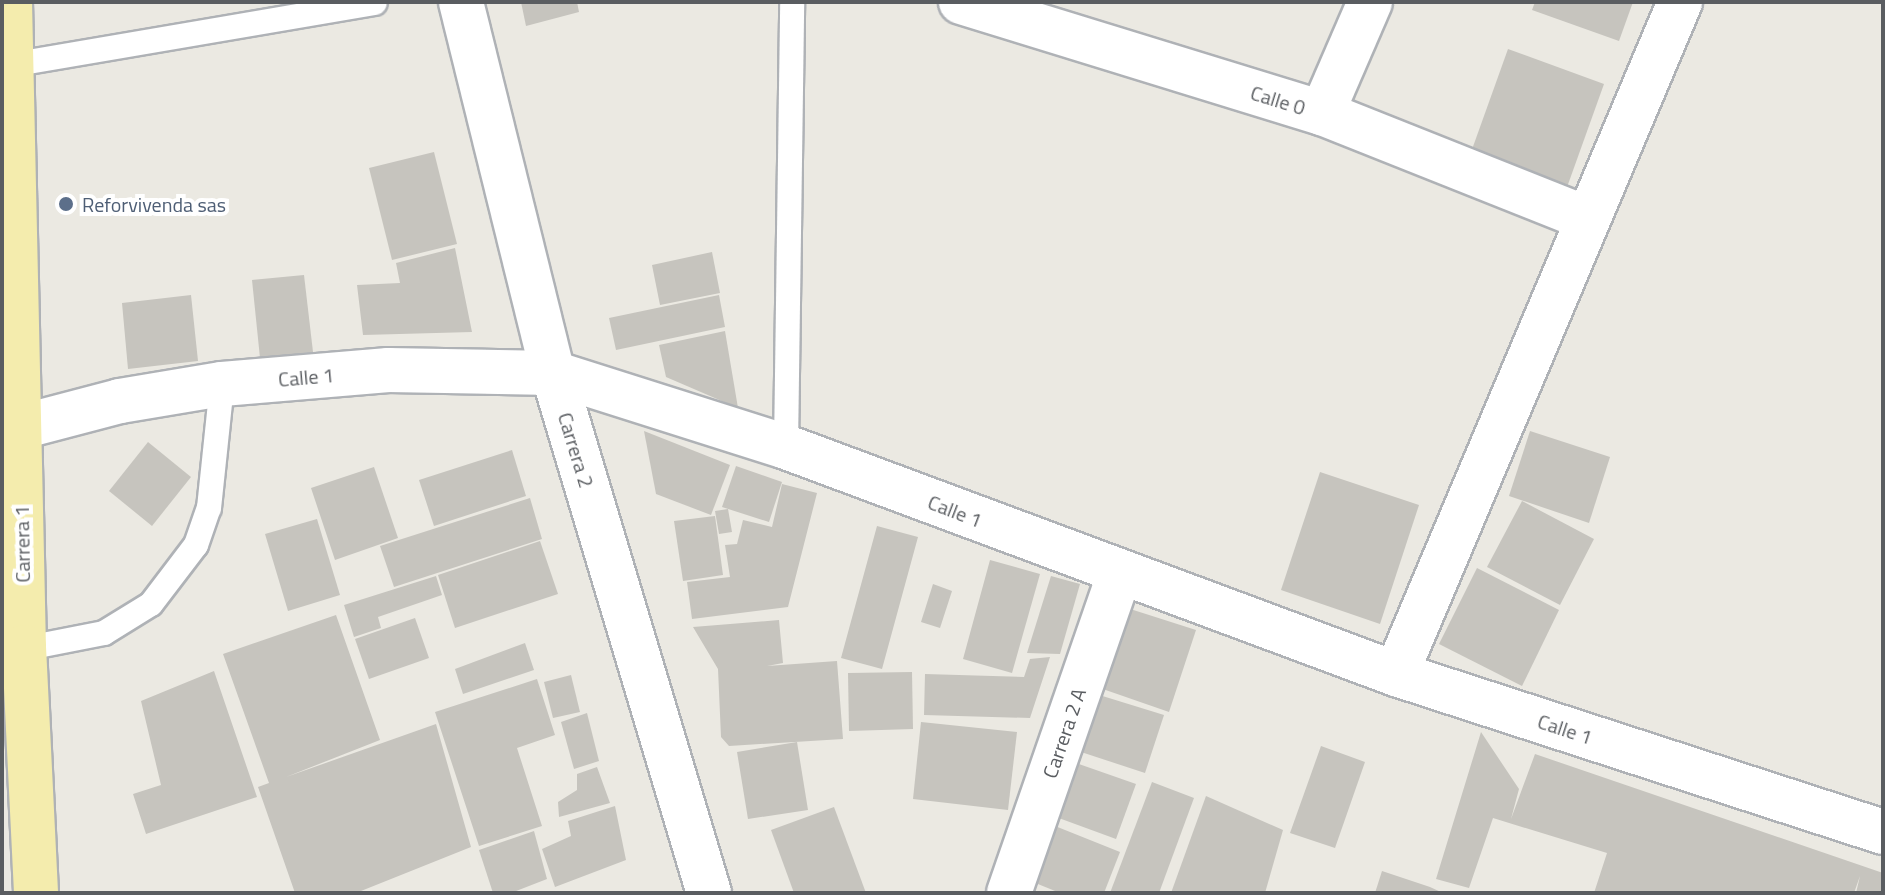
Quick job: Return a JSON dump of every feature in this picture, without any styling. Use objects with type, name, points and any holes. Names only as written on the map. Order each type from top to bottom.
[{"type":"main road","name":"Carrera 1","points":[[10,2],[13,650],[36,893]]},
{"type":"street","name":"Carrera 2","points":[[461,2],[553,373],[707,893]]},
{"type":"street","name":"Calle 0","points":[[961,2],[1322,113],[1588,219]]},
{"type":"street","points":[[1322,113],[1370,2]]},
{"type":"street","points":[[1396,674],[1680,2]]},
{"type":"street","name":"Calle 1","points":[[11,429],[222,384],[388,370],[553,373],[786,447],[1396,674],[1883,832]]},
{"type":"street","name":"Carrera 2 A","points":[[1009,893],[1120,573]]},
{"type":"lane","points":[[11,65],[375,3]]},
{"type":"lane","points":[[786,447],[792,5]]},
{"type":"lane","points":[[13,650],[104,633],[151,604],[196,545],[209,508],[222,384]]},
{"type":"building","points":[[521,2],[577,2],[579,12],[526,26]]},
{"type":"building","points":[[1535,2],[1633,2],[1619,41],[1532,10]]},
{"type":"building","points":[[1508,49],[1604,84],[1566,190],[1470,155]]},
{"type":"building","points":[[434,152],[457,244],[392,260],[369,168]]},
{"type":"building","points":[[455,248],[472,332],[363,335],[357,285],[400,283],[396,263]]},
{"type":"building","points":[[712,252],[720,293],[660,305],[652,265]]},
{"type":"building","points":[[304,275],[313,352],[260,358],[252,280]]},
{"type":"building","points":[[191,295],[198,361],[128,369],[122,303]]},
{"type":"building","points":[[719,295],[725,327],[616,350],[609,318]]},
{"type":"building","points":[[725,331],[738,408],[666,377],[659,345]]},
{"type":"building","points":[[644,431],[730,465],[711,515],[656,494]]},
{"type":"building","points":[[1530,431],[1610,457],[1589,523],[1509,496]]},
{"type":"building","points":[[148,442],[191,477],[152,526],[109,491]]},
{"type":"building","points":[[512,450],[526,496],[434,526],[419,480]]},
{"type":"building","points":[[736,466],[782,482],[769,522],[722,507]]},
{"type":"building","points":[[374,467],[398,538],[335,560],[311,488]]},
{"type":"building","points":[[1320,472],[1419,505],[1380,624],[1281,590]]},
{"type":"building","points":[[782,484],[817,493],[788,607],[692,619],[687,582],[730,577],[725,545],[737,544],[743,520],[772,527]]},
{"type":"building","points":[[530,498],[542,539],[394,587],[380,546]]},
{"type":"building","points":[[1522,501],[1594,539],[1560,605],[1487,567]]},
{"type":"building","points":[[728,509],[732,532],[719,534],[715,511]]},
{"type":"building","points":[[715,516],[723,575],[683,581],[674,521]]},
{"type":"building","points":[[317,519],[340,595],[288,611],[265,534]]},
{"type":"building","points":[[877,526],[918,537],[882,669],[841,658]]},
{"type":"building","points":[[540,541],[558,594],[455,628],[438,575]]},
{"type":"building","points":[[990,560],[1040,574],[1012,673],[963,659]]},
{"type":"building","points":[[1477,568],[1559,610],[1522,686],[1439,644]]},
{"type":"building","points":[[436,576],[442,595],[378,617],[381,628],[354,637],[344,605]]},
{"type":"building","points":[[1051,576],[1080,584],[1060,654],[1027,653]]},
{"type":"building","points":[[933,584],[952,591],[940,628],[921,622]]},
{"type":"building","points":[[1124,607],[1196,630],[1169,712],[1097,687]]},
{"type":"building","points":[[336,615],[380,740],[286,777],[436,724],[471,847],[356,893],[295,893],[258,787],[269,783],[223,654]]},
{"type":"building","points":[[415,618],[429,658],[369,679],[355,639]]},
{"type":"building","points":[[779,620],[783,663],[767,666],[837,661],[843,739],[729,746],[721,737],[718,669],[693,627]]},
{"type":"building","points":[[525,643],[534,670],[463,694],[455,669]]},
{"type":"building","points":[[1050,657],[1030,718],[924,715],[925,674],[1024,677],[1030,659]]},
{"type":"building","points":[[214,671],[257,797],[146,834],[133,794],[161,785],[141,701]]},
{"type":"building","points":[[912,672],[913,729],[849,731],[848,673]]},
{"type":"building","points":[[571,675],[580,712],[553,718],[544,682]]},
{"type":"building","points":[[537,679],[555,735],[517,748],[542,826],[479,846],[435,712]]},
{"type":"building","points":[[1096,694],[1164,715],[1145,773],[1078,751]]},
{"type":"building","points":[[587,713],[599,761],[574,769],[561,722]]},
{"type":"building","points":[[921,722],[1017,732],[1008,810],[913,799]]},
{"type":"building","points":[[1481,732],[1519,789],[1511,819],[1535,754],[1883,873],[1883,893],[1856,893],[1860,876],[1854,893],[1594,893],[1607,853],[1493,818],[1469,888],[1436,879]]},
{"type":"building","points":[[797,742],[808,810],[748,819],[737,752]]},
{"type":"building","points":[[1321,746],[1365,762],[1335,848],[1290,833]]},
{"type":"building","points":[[1076,763],[1136,784],[1116,839],[1056,817]]},
{"type":"building","points":[[597,767],[610,803],[559,817],[558,802],[577,790],[577,774]]},
{"type":"building","points":[[1152,782],[1194,798],[1159,893],[1110,893]]},
{"type":"building","points":[[1206,796],[1283,830],[1265,893],[1171,893]]},
{"type":"building","points":[[615,806],[626,860],[555,887],[542,849],[571,836],[568,821]]},
{"type":"building","points":[[834,807],[866,893],[794,893],[771,830]]},
{"type":"building","points":[[1055,826],[1120,852],[1104,893],[1060,893],[1033,882]]},
{"type":"building","points":[[534,831],[547,879],[511,893],[493,893],[479,850]]},
{"type":"building","points":[[1382,871],[1430,887],[1443,893],[1375,893]]},
{"type":"place","name":"Reforvivenda sas","points":[[66,204]]}]
